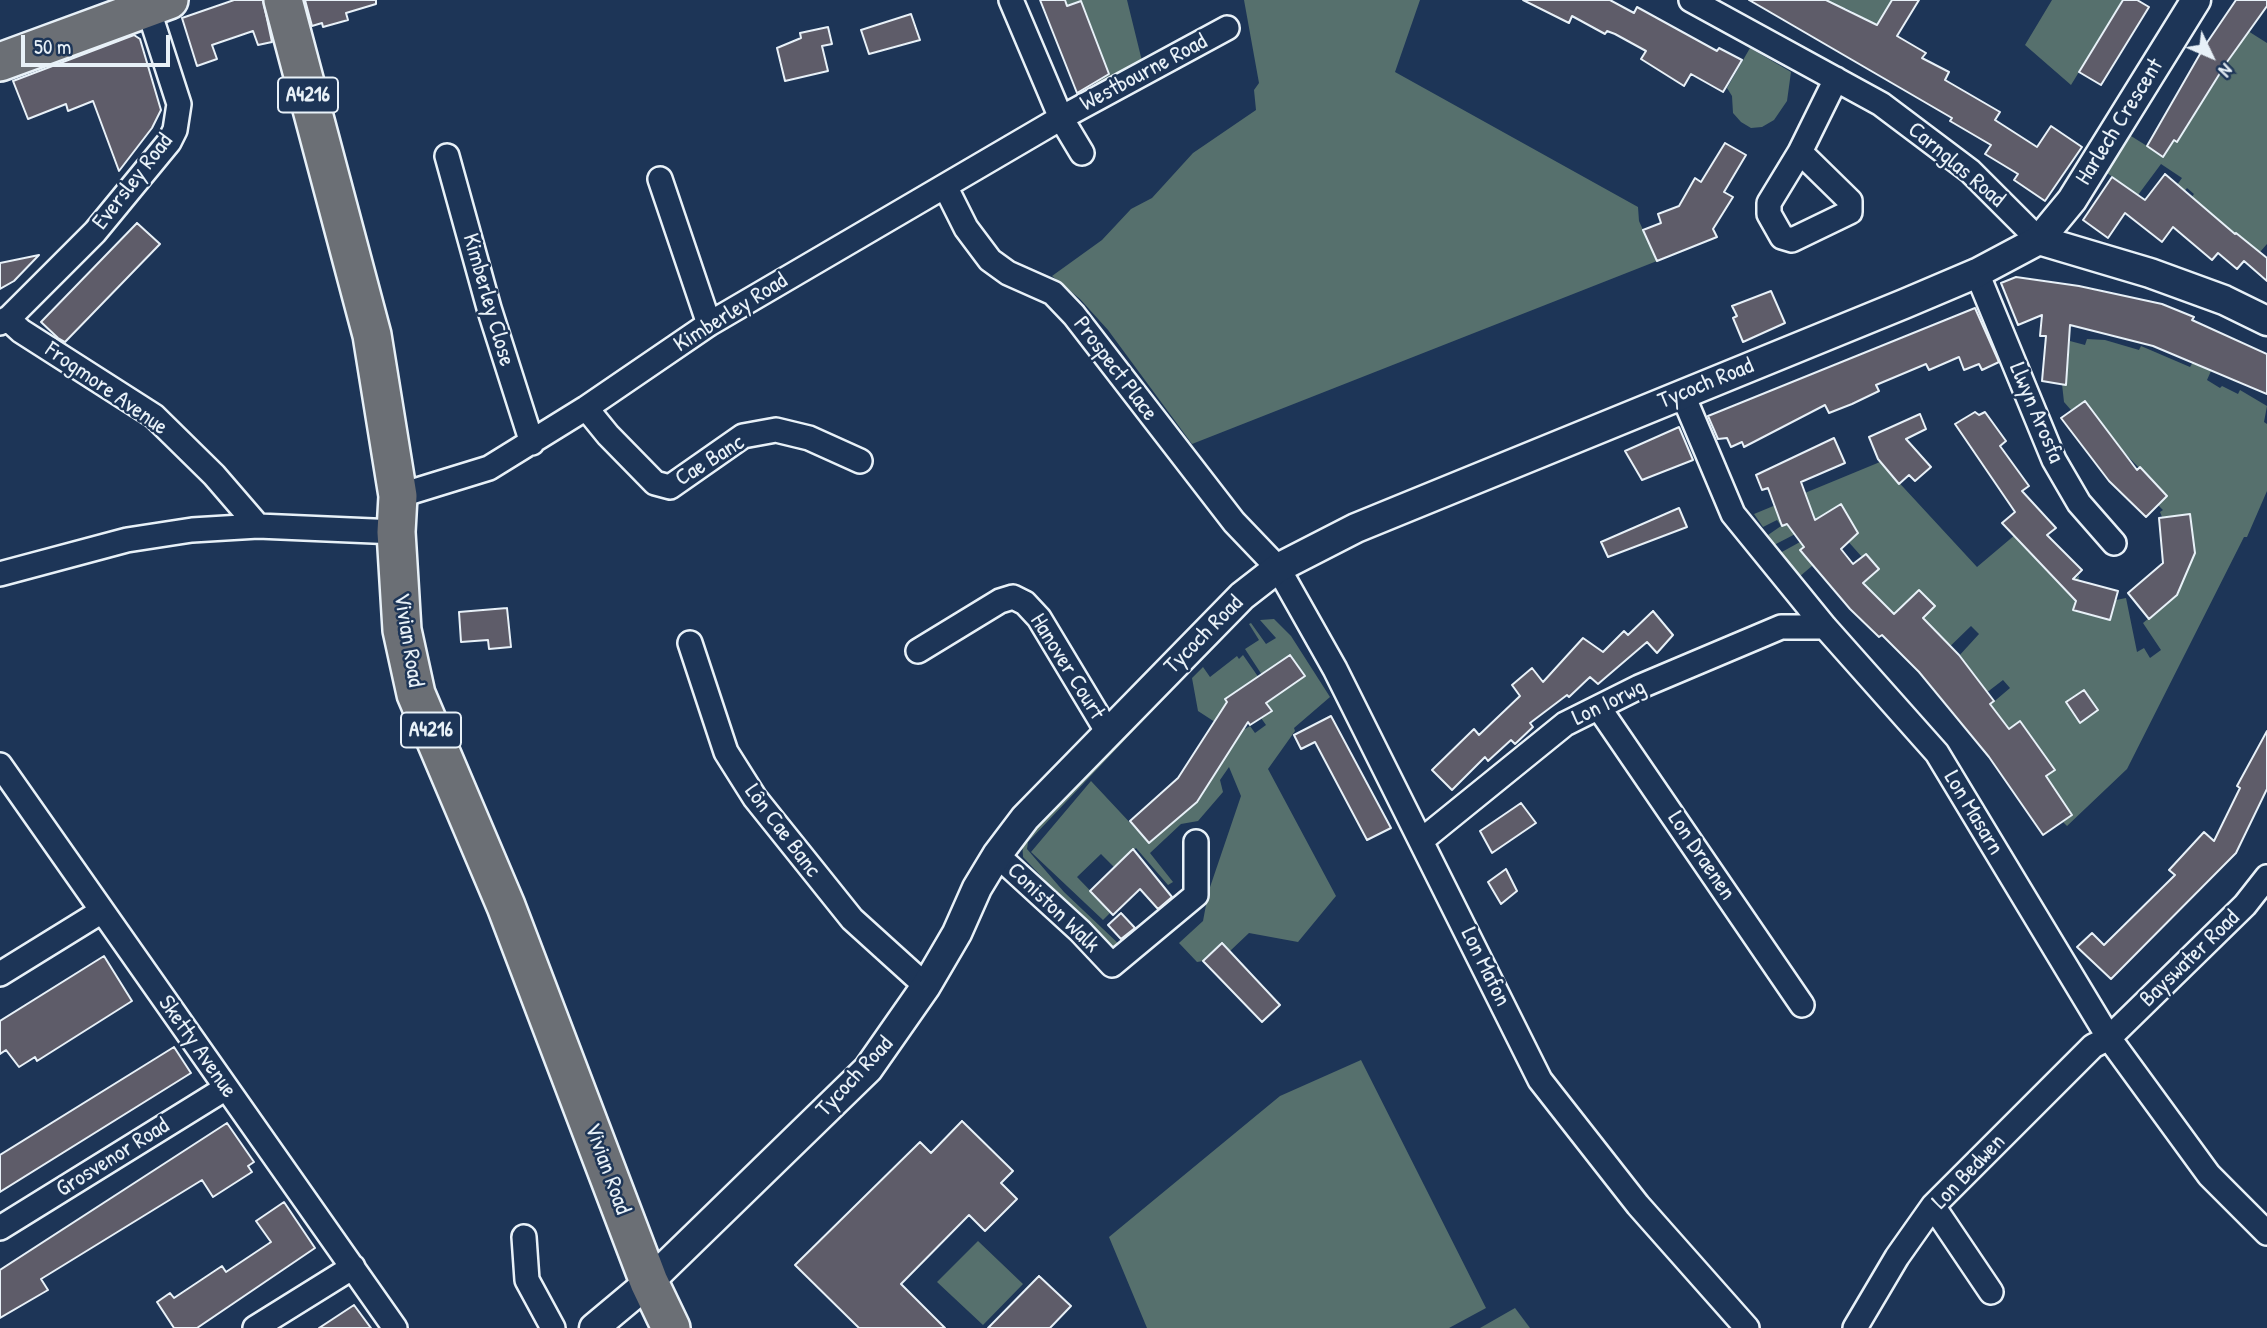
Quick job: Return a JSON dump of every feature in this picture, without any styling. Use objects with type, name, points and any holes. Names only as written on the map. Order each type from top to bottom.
[{"type":"main road","name":"Vivian Road","points":[[283,0],[372,335],[398,496],[396,532],[402,630],[416,694],[516,930],[649,1282],[670,1328]]},
{"type":"main road","points":[[0,62],[158,4]]},
{"type":"street","points":[[1011,0],[1061,118],[1082,153]]},
{"type":"street","name":"Carnglas Road","points":[[1691,0],[1881,104],[1970,170],[2039,240],[2150,273],[2224,300],[2267,321]]},
{"type":"street","name":"Harlech Crescent","points":[[2039,240],[2072,200],[2192,1]]},
{"type":"street","name":"Eversley Road","points":[[4,321],[95,232],[169,142],[179,104],[158,4]]},
{"type":"street","name":"Westbourne Road","points":[[1061,118],[1227,29]]},
{"type":"street","points":[[1800,152],[1836,79]]},
{"type":"street","name":"Kimberley Road","points":[[398,496],[489,468],[586,408],[709,324],[1061,118]]},
{"type":"street","name":"Kimberley Close","points":[[447,156],[489,308],[532,443]]},
{"type":"street","points":[[660,179],[709,324]]},
{"type":"street","name":"Prospect Place","points":[[945,186],[966,228],[990,260],[1007,273],[1053,293],[1074,315],[1180,456],[1234,522],[1278,568]]},
{"type":"street","name":"Tycoch Road","points":[[594,1328],[649,1282],[868,1069],[926,986],[997,855],[1025,818],[1107,731],[1242,596],[1278,568],[1356,528],[1977,273],[2039,240]]},
{"type":"street","name":"Llwyn Arosfa","points":[[1977,273],[2054,460],[2079,503],[2114,543]]},
{"type":"street","name":"Frogmore Avenue","points":[[4,321],[154,416],[214,475],[258,526]]},
{"type":"street","name":"Lon Masarn","points":[[1682,393],[1733,514],[1825,627],[1937,753],[2109,1038],[2209,1174],[2267,1233]]},
{"type":"street","name":"Cae Banc","points":[[586,408],[608,436],[655,483],[670,487],[743,436],[776,430],[808,438],[860,461]]},
{"type":"street","points":[[0,574],[127,540],[192,530],[258,526],[396,532]]},
{"type":"street","name":"Lon Mafon","points":[[1278,568],[1335,668],[1540,1080],[1638,1205],[1747,1328]]},
{"type":"street","name":"Hanover Court","points":[[918,651],[1000,601],[1013,597],[1025,603],[1039,618],[1107,731]]},
{"type":"street","name":"Lon Iorwg","points":[[1422,840],[1566,724],[1639,687],[1781,626],[1825,627]]},
{"type":"street","name":"Lôn Cae Banc","points":[[690,643],[726,752],[755,798],[852,919],[926,986]]},
{"type":"street","name":"Lon Draenen","points":[[1600,708],[1802,1005]]},
{"type":"street","name":"Sketty Avenue","points":[[0,765],[395,1328]]},
{"type":"street","name":"Coniston Walk","points":[[997,855],[1080,931],[1112,965],[1196,895],[1196,842]]},
{"type":"street","name":"Bayswater Road","points":[[2109,1038],[2245,905],[2267,877]]},
{"type":"street","points":[[0,974],[102,911]]},
{"type":"street","name":"Lon Bedwen","points":[[1855,1328],[1896,1257],[1933,1206],[2093,1046],[2109,1038]]},
{"type":"street","name":"Grosvenor Road","points":[[0,1228],[226,1088]]},
{"type":"street","points":[[1933,1206],[1991,1292]]},
{"type":"street","points":[[524,1237],[527,1280],[553,1328]]},
{"type":"street","points":[[255,1328],[353,1267]]},
{"type":"green space","points":[[1065,0],[1127,0],[1142,61],[1097,85],[1095,80],[1109,74],[1092,28],[1078,33],[1089,20],[1081,1],[1067,6]]},
{"type":"green space","points":[[1244,0],[1420,0],[1395,72],[1638,207],[1639,221],[1657,261],[1192,444],[1108,330],[1080,299],[1052,276],[1102,240],[1131,209],[1152,198],[1193,153],[1256,110],[1254,90],[1259,83]]},
{"type":"green space","points":[[1826,0],[1892,0],[1871,41],[1845,28],[1853,12],[1845,8],[1838,21]]},
{"type":"green space","points":[[2052,0],[2123,0],[2071,85],[2025,45]]},
{"type":"green space","points":[[2248,31],[2267,43],[2267,244],[2260,252],[2236,233],[2230,240],[2184,207],[2194,194],[2187,188],[2178,199],[2171,193],[2182,178],[2161,164],[2138,195],[2107,173],[2131,136],[2163,156],[2174,140],[2177,142]]},
{"type":"green space","points":[[1750,48],[1791,72],[1787,101],[1774,120],[1762,127],[1751,128],[1733,113],[1732,96],[1727,88]]},
{"type":"green space","points":[[2087,339],[2105,340],[2139,350],[2141,346],[2190,367],[2193,362],[2211,371],[2207,380],[2220,388],[2222,386],[2238,394],[2240,390],[2267,406],[2264,422],[2267,424],[2267,491],[2247,537],[2244,537],[2127,769],[2067,826],[2063,822],[2072,815],[2051,784],[2042,790],[2035,741],[2031,736],[2010,730],[1990,705],[2010,688],[2003,680],[1977,700],[1958,657],[1979,634],[1971,626],[1939,657],[1934,652],[1946,641],[1934,629],[1902,622],[1865,586],[1862,557],[1845,538],[1799,577],[1780,553],[1800,542],[1804,547],[1800,550],[1809,561],[1831,545],[1807,528],[1774,545],[1768,535],[1781,526],[1777,520],[1763,527],[1754,514],[1880,462],[1977,567],[2022,529],[2020,543],[2029,552],[2036,545],[2043,554],[2037,561],[2063,588],[2079,576],[2074,610],[2110,620],[2116,600],[2126,598],[2137,652],[2144,648],[2150,658],[2161,650],[2143,623],[2179,593],[2167,579],[2171,557],[2195,555],[2190,515],[2162,517],[2160,512],[2163,510],[2158,505],[2166,496],[2116,444],[2085,401],[2071,410],[2064,402],[2062,384],[2066,384],[2070,341],[2085,345]]},
{"type":"green space","points":[[1274,619],[1291,636],[1330,697],[1294,728],[1295,731],[1268,769],[1336,896],[1298,942],[1249,933],[1230,951],[1222,944],[1203,961],[1197,962],[1179,943],[1203,921],[1206,905],[1202,901],[1207,896],[1241,796],[1229,767],[1220,780],[1223,792],[1198,821],[1181,824],[1150,853],[1173,882],[1168,885],[1136,848],[1114,867],[1101,854],[1077,877],[1111,912],[1103,920],[1031,852],[1091,781],[1149,843],[1195,802],[1238,737],[1198,711],[1192,678],[1203,667],[1210,677],[1237,656],[1239,659],[1243,655],[1273,698],[1304,675],[1290,655],[1262,675],[1245,649],[1259,640],[1249,624],[1251,623],[1266,644],[1276,638],[1260,620]],"holes":[[[1249,683],[1272,711],[1261,718],[1266,725],[1255,733],[1250,726],[1245,729],[1225,699]]]},
{"type":"green space","points":[[1173,684],[1176,686],[1028,842],[1027,849],[1064,892],[1121,946],[1113,947],[1104,943],[1023,857],[1022,839]]},
{"type":"green space","points":[[1361,1060],[1486,1308],[1449,1328],[1147,1328],[1109,1237],[1280,1096]]},
{"type":"green space","points":[[978,1241],[1023,1284],[983,1325],[937,1282]]},
{"type":"green space","points":[[1515,1308],[1530,1328],[1480,1328]]},
{"type":"building","points":[[234,0],[263,0],[272,42],[258,45],[253,31],[212,45],[217,59],[197,66],[182,18]]},
{"type":"building","points":[[305,0],[376,0],[376,4],[346,13],[348,20],[323,27],[322,23],[312,26]]},
{"type":"building","points":[[1040,0],[1065,0],[1067,6],[1081,1],[1109,74],[1077,93]]},
{"type":"building","points":[[1523,0],[1610,0],[1634,13],[1637,7],[1717,51],[1719,48],[1742,60],[1723,92],[1691,74],[1684,86],[1641,59],[1646,51],[1615,34],[1607,31],[1605,34],[1572,16],[1569,23]]},
{"type":"building","points":[[1749,0],[1826,0],[1877,25],[1892,0],[1919,0],[1897,36],[1926,53],[1922,58],[1949,72],[1945,80],[2000,112],[1995,120],[2037,147],[2051,126],[2082,147],[2045,201],[2014,180],[2018,174],[1985,154],[1991,145],[1950,121],[1952,118]]},
{"type":"building","points":[[2123,0],[2137,0],[2149,7],[2101,85],[2079,72]]},
{"type":"building","points":[[2236,0],[2267,0],[2267,6],[2227,62],[2177,142],[2174,140],[2163,157],[2147,146],[2204,47]]},
{"type":"building","points":[[911,14],[920,40],[869,54],[861,30]]},
{"type":"building","points":[[828,27],[832,44],[822,46],[828,71],[785,81],[777,48],[801,38],[800,33]]},
{"type":"building","points":[[134,35],[140,39],[161,110],[152,128],[119,171],[93,101],[68,111],[66,104],[28,119],[13,81]]},
{"type":"building","points":[[1725,143],[1746,155],[1724,192],[1733,197],[1713,229],[1717,237],[1657,261],[1643,230],[1661,223],[1658,214],[1679,206],[1695,178],[1701,182]]},
{"type":"building","points":[[2165,174],[2267,258],[2267,281],[2244,261],[2237,269],[2218,253],[2212,260],[2173,227],[2162,242],[2125,213],[2108,238],[2083,220],[2112,177],[2145,200]]},
{"type":"building","points":[[137,223],[160,244],[65,342],[58,338],[41,322]]},
{"type":"building","points":[[39,255],[14,281],[0,289],[0,263]]},
{"type":"building","points":[[2016,277],[2079,286],[2162,304],[2194,317],[2192,320],[2267,354],[2267,394],[2153,346],[2070,325],[2066,385],[2042,381],[2046,336],[2040,336],[2042,315],[2018,325],[2001,283]]},
{"type":"building","points":[[1771,291],[1785,323],[1743,342],[1733,318],[1737,316],[1732,306]]},
{"type":"building","points":[[1975,308],[1999,362],[1982,370],[1979,364],[1964,370],[1959,357],[1929,370],[1926,364],[1876,385],[1879,391],[1852,404],[1829,413],[1825,405],[1744,447],[1742,442],[1731,447],[1727,438],[1718,439],[1708,416]]},
{"type":"building","points":[[2085,401],[2137,470],[2140,467],[2167,496],[2146,517],[2109,481],[2061,418]]},
{"type":"building","points":[[1975,412],[1979,415],[1985,412],[2006,441],[2000,446],[2029,486],[2022,491],[2056,528],[2047,535],[2082,570],[2073,579],[2118,591],[2110,620],[2073,610],[2076,601],[2002,523],[2015,512],[1955,424]]},
{"type":"building","points":[[1920,414],[1926,429],[1906,439],[1931,467],[1915,481],[1909,475],[1899,484],[1878,459],[1869,437]]},
{"type":"building","points":[[1679,427],[1693,460],[1642,480],[1625,451]]},
{"type":"building","points":[[1834,438],[1845,463],[1801,482],[1815,520],[1841,504],[1858,533],[1841,549],[1853,564],[1866,554],[1879,569],[1863,583],[1894,614],[1919,590],[1935,606],[1923,618],[1959,655],[1994,701],[1990,704],[2009,729],[2020,721],[2055,770],[2046,776],[2072,815],[2043,835],[1989,757],[1919,672],[1882,635],[1879,637],[1850,609],[1800,550],[1804,547],[1787,524],[1782,526],[1768,488],[1762,490],[1756,475]]},
{"type":"building","points":[[1679,508],[1687,527],[1608,557],[1601,542]]},
{"type":"building","points":[[2190,514],[2195,553],[2177,595],[2149,619],[2128,593],[2163,563],[2159,518]]},
{"type":"building","points":[[507,608],[511,647],[489,649],[488,640],[461,642],[459,612]]},
{"type":"building","points":[[1653,611],[1673,635],[1657,653],[1647,642],[1598,684],[1590,677],[1569,697],[1567,695],[1530,723],[1533,727],[1515,744],[1511,740],[1488,761],[1485,757],[1452,790],[1432,770],[1474,729],[1479,735],[1520,696],[1512,685],[1532,668],[1543,682],[1583,638],[1603,652],[1624,631],[1628,635]]},
{"type":"building","points":[[1290,655],[1305,676],[1266,703],[1272,711],[1250,725],[1248,722],[1197,802],[1149,843],[1130,821],[1178,778],[1227,702],[1225,699]]},
{"type":"building","points":[[2084,690],[2098,710],[2080,723],[2066,702]]},
{"type":"building","points":[[1331,716],[1391,828],[1367,840],[1315,742],[1301,749],[1294,735]]},
{"type":"building","points":[[2267,731],[2267,789],[2236,853],[2111,979],[2077,947],[2092,933],[2104,945],[2175,875],[2169,870],[2204,832],[2214,841],[2240,788],[2237,786]]},
{"type":"building","points":[[1521,803],[1536,823],[1492,853],[1480,831]]},
{"type":"building","points":[[1133,849],[1172,897],[1158,909],[1140,889],[1113,915],[1090,891]]},
{"type":"building","points":[[1506,869],[1517,891],[1501,904],[1488,882]]},
{"type":"building","points":[[1121,913],[1135,928],[1121,939],[1108,925]]},
{"type":"building","points":[[1222,943],[1280,1005],[1262,1022],[1203,961]]},
{"type":"building","points":[[104,956],[132,1001],[37,1061],[35,1057],[19,1067],[6,1050],[0,1054],[0,1021]]},
{"type":"building","points":[[174,1047],[191,1073],[0,1192],[0,1155]]},
{"type":"building","points":[[962,1121],[1013,1171],[1001,1183],[1017,1199],[985,1231],[969,1215],[901,1284],[945,1328],[859,1328],[795,1265],[920,1142],[931,1153]]},
{"type":"building","points":[[227,1123],[254,1162],[248,1166],[252,1172],[213,1197],[202,1180],[41,1279],[48,1290],[0,1318],[0,1270]]},
{"type":"building","points":[[284,1202],[315,1248],[197,1328],[174,1328],[157,1302],[170,1293],[174,1298],[222,1266],[226,1272],[271,1242],[256,1221]]},
{"type":"building","points":[[1039,1276],[1071,1306],[1050,1328],[988,1328]]},
{"type":"building","points":[[354,1305],[371,1328],[319,1328]]}]
